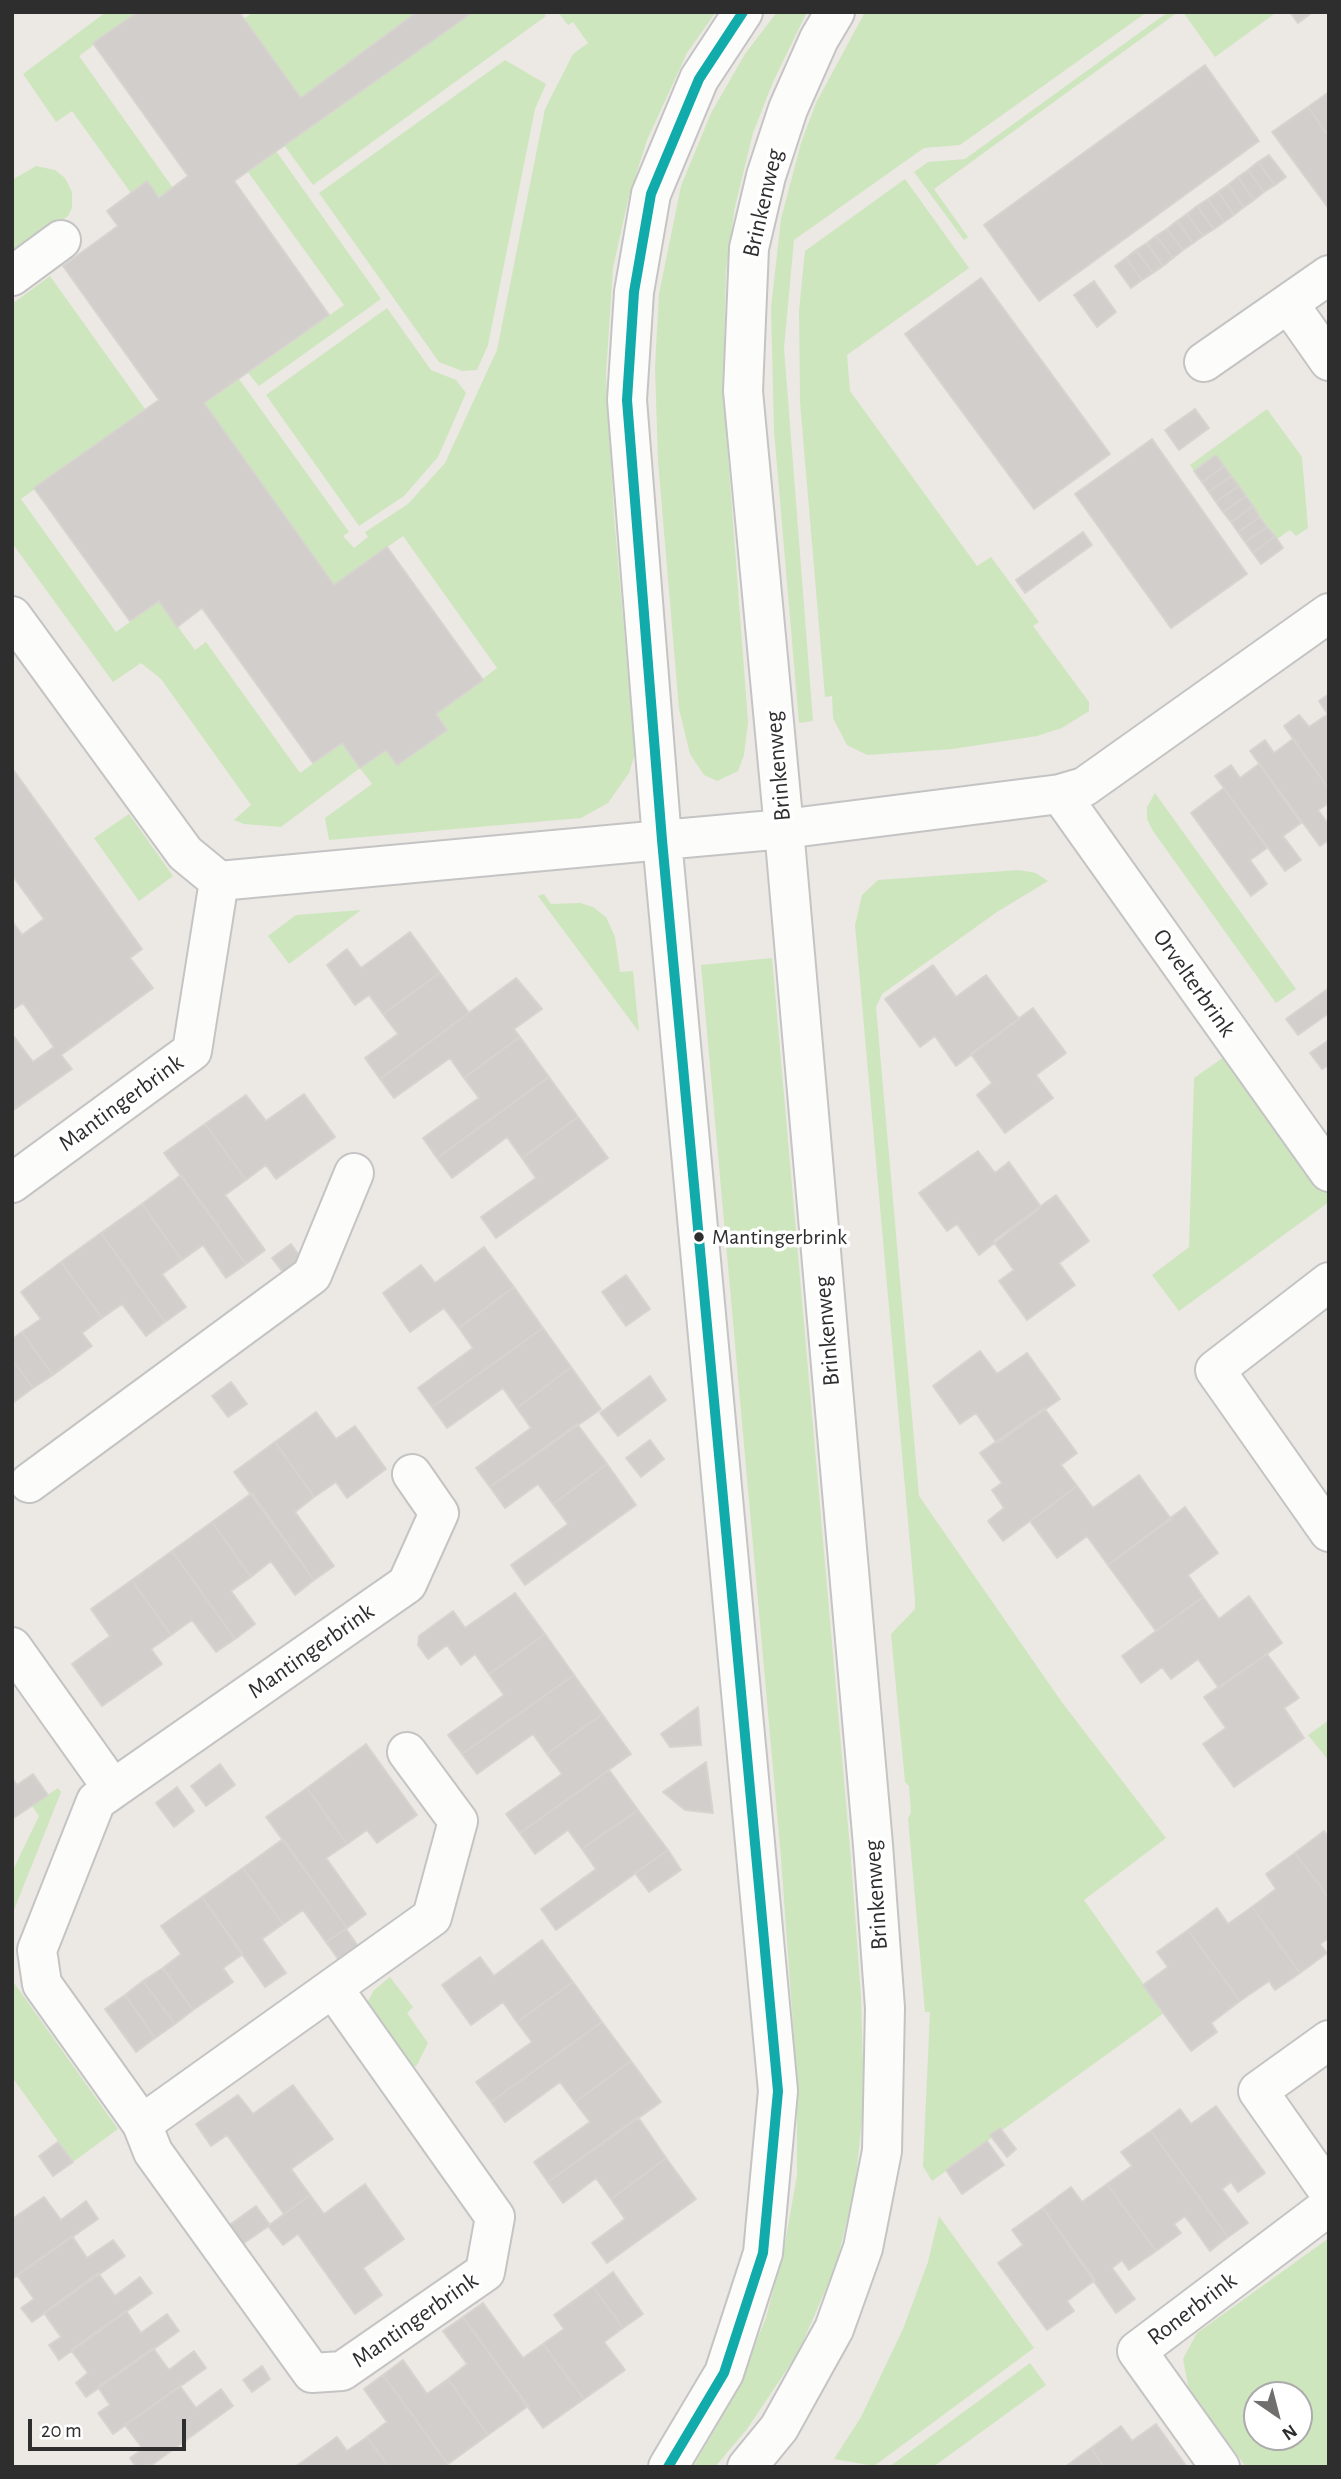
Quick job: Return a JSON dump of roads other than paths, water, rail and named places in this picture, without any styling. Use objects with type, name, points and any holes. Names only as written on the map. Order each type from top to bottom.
[{"type":"street","points":[[668,2467],[724,2373],[763,2253],[778,2091],[662,841],[627,400],[634,292],[651,194],[699,79],[743,12]]},
{"type":"street","name":"Brinkenweg","points":[[747,2467],[779,2428],[834,2329],[863,2248],[883,2138],[885,2008],[874,1859],[743,391],[749,248],[765,176],[788,108],[835,12]]},
{"type":"street","points":[[12,276],[61,240]]},
{"type":"street","points":[[1204,362],[1329,275]]},
{"type":"street","points":[[1289,304],[1329,361]]},
{"type":"street","points":[[12,616],[186,853],[219,881],[662,841],[1060,794],[1084,787],[1329,612]]},
{"type":"street","name":"Orvelterbrink","points":[[1060,794],[1329,1172]]},
{"type":"street","name":"Mantingerbrink","points":[[12,1183],[192,1051],[219,881]]},
{"type":"street","points":[[18,1480],[312,1275],[354,1173]]},
{"type":"street","points":[[1329,1282],[1215,1370],[1329,1532]]},
{"type":"street","name":"Mantingerbrink","points":[[333,1988],[495,2217],[485,2272],[341,2371],[312,2373],[153,2152],[142,2124],[42,1984],[37,1950],[96,1801],[407,1584],[439,1513],[412,1474]]},
{"type":"street","points":[[12,1647],[113,1790]]},
{"type":"street","points":[[142,2124],[432,1917],[458,1821],[407,1752]]},
{"type":"street","points":[[1329,2040],[1258,2091],[1329,2192]]},
{"type":"street","name":"Ronerbrink","points":[[1220,2467],[1136,2351],[1329,2206]]},
{"type":"place","name":"Mantingerbrink","points":[[699,1237]]}]
